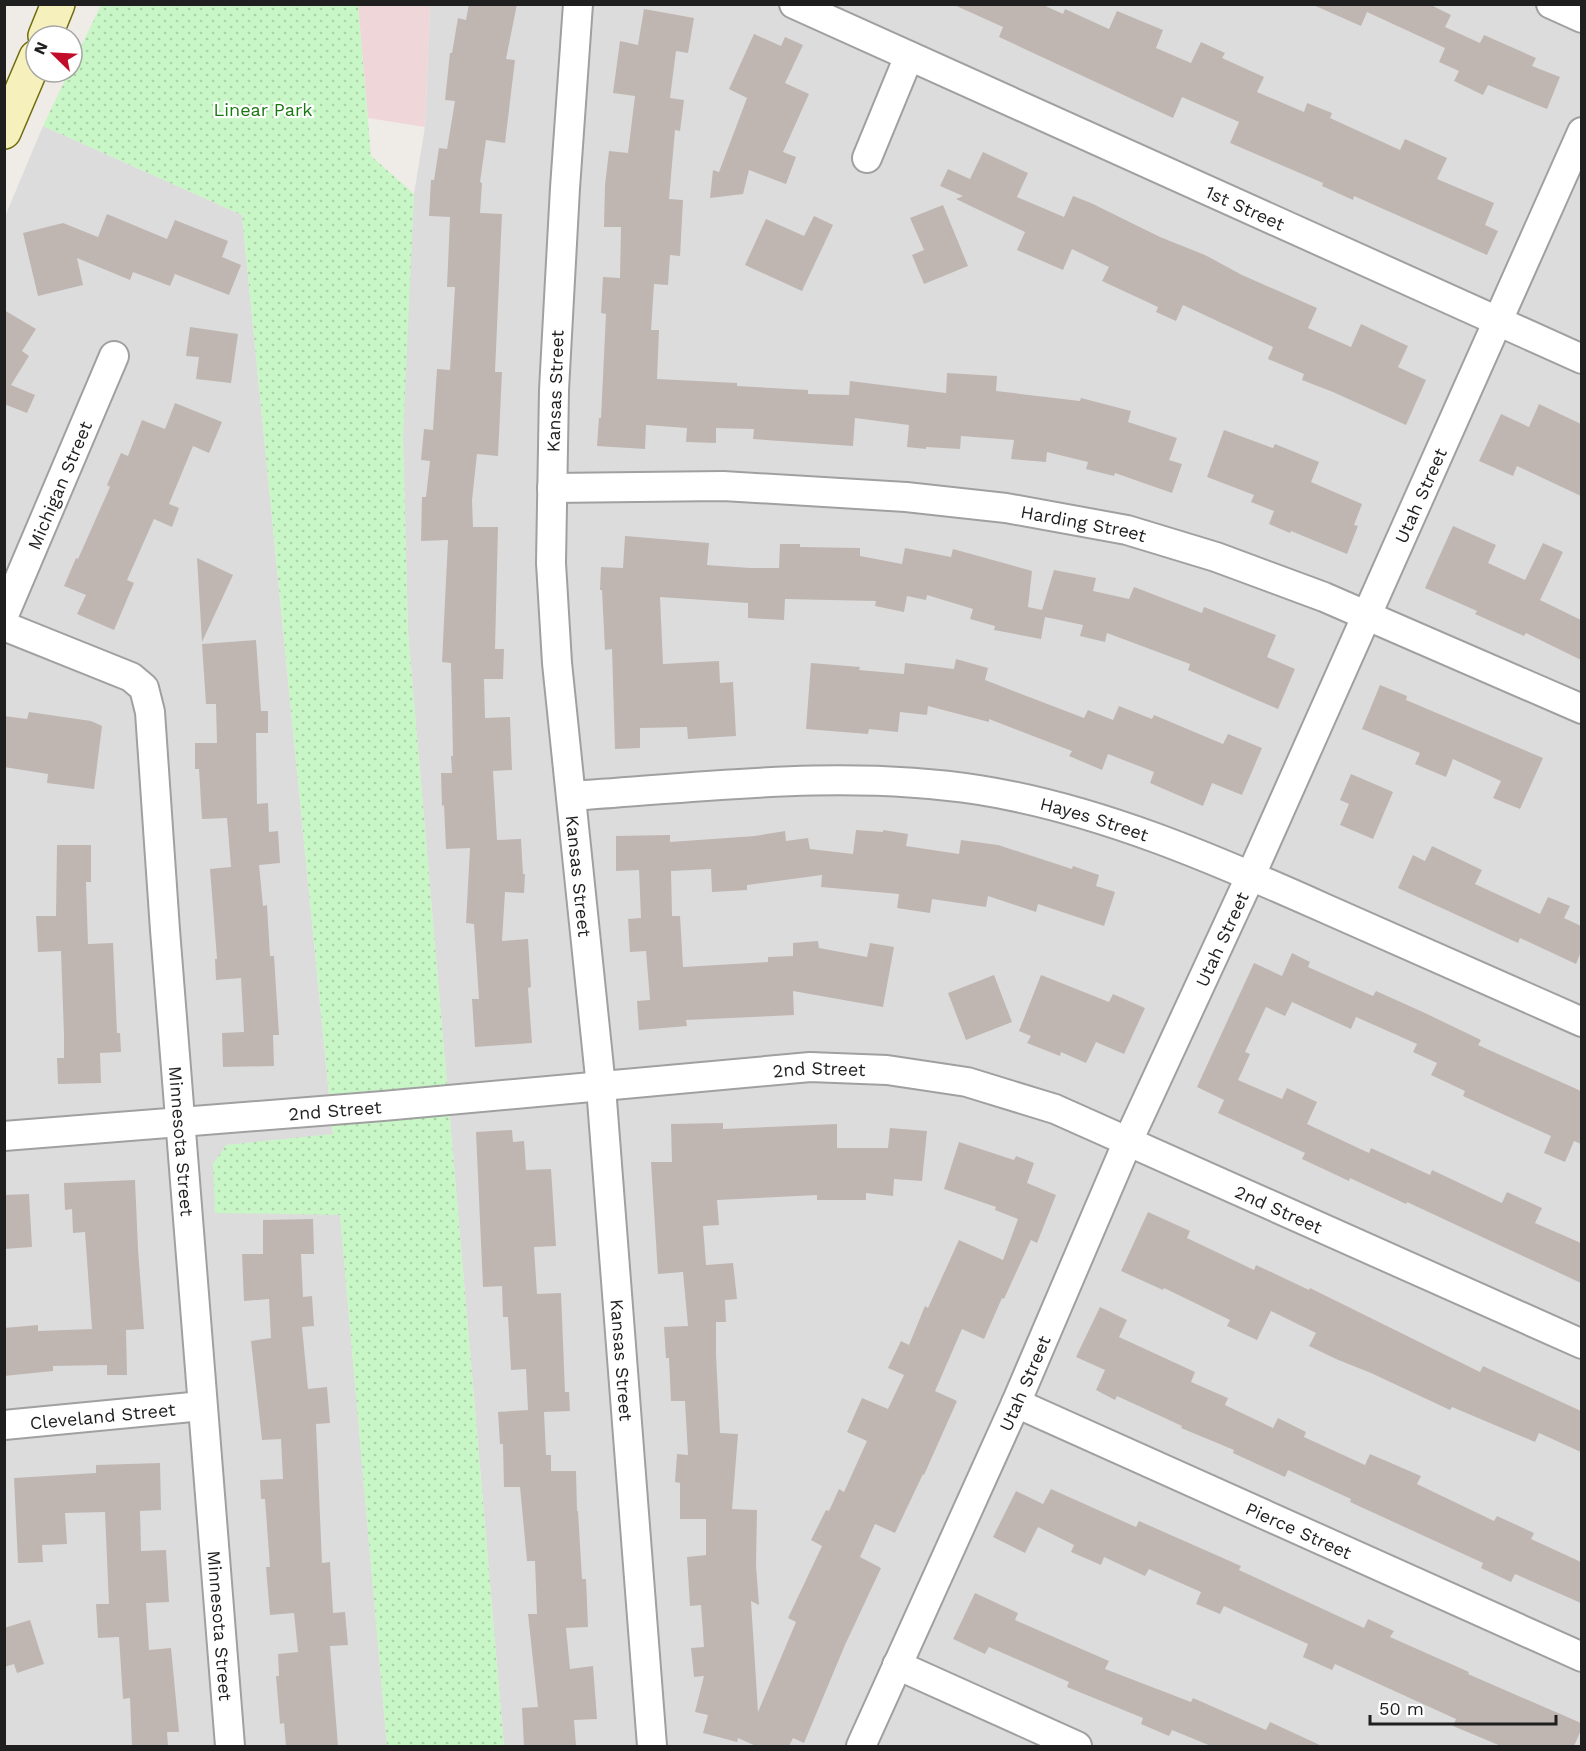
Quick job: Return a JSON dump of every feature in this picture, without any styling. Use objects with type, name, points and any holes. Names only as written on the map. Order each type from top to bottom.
[{"type":"main road","points":[[50,24],[58,4]]},
{"type":"main road","points":[[4,132],[24,84]]},
{"type":"street","name":"Kansas Street","points":[[578,4],[554,390],[552,574],[557,663],[601,1087],[652,1746]]},
{"type":"street","name":"1st Street","points":[[794,4],[1581,359]]},
{"type":"street","points":[[1551,4],[1581,18]]},
{"type":"street","points":[[867,158],[909,56]]},
{"type":"street","name":"Utah Street","points":[[861,1746],[1016,1403],[1128,1141],[1251,875],[1581,132]]},
{"type":"street","name":"Michigan Street","points":[[4,615],[114,356]]},
{"type":"street","name":"Harding Street","points":[[552,488],[723,486],[906,497],[1006,508],[1127,530],[1226,561],[1324,597],[1581,709]]},
{"type":"street","name":"Minnesota Street","points":[[4,626],[131,677],[144,687],[150,712],[230,1746]]},
{"type":"street","name":"Hayes Street","points":[[571,796],[810,779],[888,781],[979,790],[1057,807],[1120,825],[1251,875],[1581,1022]]},
{"type":"street","name":"2nd Street","points":[[4,1136],[601,1087],[810,1067],[887,1070],[967,1082],[1055,1109],[1581,1344]]},
{"type":"street","name":"Pierce Street","points":[[1016,1403],[1581,1657]]},
{"type":"street","name":"Cleveland Street","points":[[4,1425],[202,1407]]},
{"type":"street","points":[[897,1665],[1077,1746]]},
{"type":"shaded area","points":[[358,5],[430,5],[425,127],[368,118]]},
{"type":"shaded area","points":[[430,5],[1581,5],[1581,1746],[504,1746],[408,632],[403,438],[405,346],[414,194],[425,127]]},
{"type":"shaded area","points":[[43,126],[242,215],[333,1135],[226,1145],[215,1212],[340,1214],[387,1746],[5,1746],[4,219]]},
{"type":"green space","name":"Linear Park","points":[[101,5],[358,5],[371,156],[414,194],[403,438],[408,632],[504,1746],[387,1746],[340,1215],[215,1213],[213,1164],[226,1145],[333,1134],[242,215],[43,126],[63,84],[84,84],[84,40]]},
{"type":"building","points":[[469,4],[517,4],[506,59],[515,60],[505,143],[486,140],[480,182],[482,183],[480,213],[502,214],[495,372],[502,372],[498,456],[477,454],[472,500],[473,527],[498,527],[495,649],[504,649],[503,679],[484,679],[485,718],[510,717],[512,770],[493,771],[497,840],[521,839],[523,874],[525,874],[524,893],[505,892],[502,941],[528,939],[531,987],[528,988],[532,1043],[475,1047],[472,999],[479,999],[474,924],[466,923],[470,848],[446,849],[444,805],[442,806],[441,773],[452,773],[451,756],[453,756],[451,663],[442,662],[448,540],[421,541],[422,497],[426,497],[430,461],[421,460],[424,429],[433,430],[437,369],[450,370],[455,287],[447,287],[450,217],[429,216],[431,180],[434,180],[439,148],[447,149],[455,101],[445,100],[450,53],[452,53],[458,18],[466,20]]},
{"type":"building","points":[[952,4],[1041,4],[1063,14],[1065,9],[1109,29],[1117,11],[1163,30],[1156,48],[1191,63],[1201,42],[1225,53],[1222,58],[1264,77],[1257,92],[1304,112],[1307,103],[1332,113],[1330,118],[1400,150],[1405,139],[1447,158],[1437,179],[1494,203],[1485,225],[1498,231],[1487,255],[1354,196],[1353,200],[1322,186],[1323,183],[1230,143],[1239,122],[1182,97],[1173,118],[999,37],[1003,27]]},
{"type":"building","points":[[1311,4],[1429,4],[1451,15],[1445,27],[1480,43],[1484,35],[1536,58],[1532,66],[1560,77],[1547,109],[1488,85],[1483,95],[1454,81],[1459,71],[1439,62],[1445,48],[1367,12],[1361,26]]},
{"type":"building","points":[[644,9],[694,18],[688,53],[676,51],[670,98],[684,100],[680,131],[675,130],[669,199],[683,200],[680,256],[670,255],[668,285],[654,284],[651,330],[659,330],[657,379],[737,383],[737,386],[808,390],[808,394],[849,395],[850,381],[946,393],[947,373],[997,376],[996,391],[1080,401],[1081,398],[1131,411],[1128,422],[1177,438],[1169,460],[1182,464],[1172,493],[1115,473],[1114,476],[1086,469],[1088,462],[1047,452],[1046,462],[1011,459],[1014,440],[961,436],[960,449],[907,447],[909,425],[855,418],[853,446],[753,439],[754,429],[716,428],[716,443],[686,442],[687,428],[646,425],[645,449],[597,446],[599,418],[601,418],[606,314],[601,313],[603,277],[620,278],[621,227],[604,227],[605,185],[609,151],[628,153],[635,96],[613,93],[620,41],[638,45]]},
{"type":"building","points":[[754,34],[781,46],[785,37],[803,45],[785,83],[809,94],[783,152],[796,157],[786,184],[749,170],[743,194],[710,198],[713,170],[719,172],[747,98],[729,89]]},
{"type":"building","points":[[983,152],[1028,173],[1017,197],[1064,217],[1073,196],[1091,203],[1317,308],[1308,328],[1351,347],[1361,324],[1408,346],[1398,367],[1426,380],[1406,425],[1302,380],[1304,374],[1268,359],[1273,347],[1183,305],[1176,321],[1156,312],[1158,307],[1102,281],[1109,267],[1072,249],[1063,270],[1017,250],[1025,232],[956,199],[963,196],[940,186],[948,169],[970,179]]},
{"type":"building","points":[[943,205],[968,266],[924,284],[912,255],[924,250],[910,218]]},
{"type":"building","points":[[107,214],[167,239],[175,220],[228,241],[222,257],[241,265],[229,295],[175,274],[170,286],[133,272],[130,280],[77,258],[83,285],[38,296],[23,233],[63,223],[98,237]]},
{"type":"building","points":[[814,216],[833,225],[802,291],[745,265],[766,219],[804,236]]},
{"type":"building","points":[[4,310],[36,329],[22,351],[29,356],[11,385],[35,395],[27,413],[4,404]]},
{"type":"building","points":[[190,327],[238,334],[231,383],[196,379],[199,357],[186,356]]},
{"type":"building","points":[[175,403],[222,422],[209,453],[193,446],[169,504],[179,508],[172,527],[154,519],[127,580],[134,583],[114,630],[77,614],[86,595],[64,586],[110,487],[107,485],[121,453],[128,456],[142,420],[165,429]]},
{"type":"building","points":[[1539,404],[1581,424],[1581,496],[1517,466],[1513,476],[1479,461],[1501,414],[1529,427]]},
{"type":"building","points":[[1224,430],[1273,448],[1275,444],[1319,462],[1311,482],[1362,504],[1354,525],[1358,526],[1347,554],[1269,524],[1274,511],[1251,502],[1254,495],[1207,477]]},
{"type":"building","points":[[1453,526],[1496,545],[1488,563],[1525,580],[1543,543],[1563,552],[1540,600],[1581,620],[1581,660],[1526,633],[1524,636],[1475,614],[1477,611],[1425,588]]},
{"type":"building","points":[[625,536],[709,543],[707,565],[750,568],[779,568],[780,544],[800,544],[800,547],[860,548],[860,556],[902,564],[905,548],[951,557],[953,549],[1032,571],[1028,607],[1042,610],[1054,570],[1096,578],[1093,591],[1129,599],[1134,587],[1202,613],[1204,607],[1276,635],[1267,657],[1295,669],[1278,709],[1188,670],[1190,664],[1107,633],[1105,642],[1080,636],[1083,625],[1045,617],[1041,639],[994,630],[995,626],[970,619],[973,609],[927,595],[926,600],[907,596],[904,612],[875,606],[876,601],[785,599],[784,620],[748,618],[748,603],[660,597],[663,664],[719,661],[720,683],[733,682],[736,736],[688,739],[687,727],[640,728],[640,748],[615,749],[612,649],[605,650],[602,590],[600,590],[601,567],[623,568]]},
{"type":"building","points":[[197,558],[233,575],[202,642]]},
{"type":"building","points":[[256,640],[261,711],[268,711],[268,733],[256,733],[257,804],[268,803],[269,832],[278,831],[280,863],[259,865],[263,906],[267,905],[270,956],[274,956],[279,1035],[273,1035],[274,1066],[223,1067],[222,1033],[244,1032],[241,978],[216,980],[215,959],[217,959],[210,869],[231,867],[227,818],[202,819],[199,769],[195,769],[195,743],[217,743],[216,704],[206,704],[202,644]]},
{"type":"building","points":[[956,659],[988,668],[985,680],[1084,718],[1088,710],[1113,720],[1119,706],[1152,719],[1154,715],[1223,744],[1228,734],[1262,748],[1242,795],[1212,783],[1203,806],[1150,783],[1154,772],[1108,754],[1102,770],[1069,756],[1072,751],[989,719],[989,722],[928,706],[927,715],[900,712],[898,732],[869,729],[868,734],[806,729],[811,663],[904,674],[905,663],[954,669]]},
{"type":"building","points":[[1380,685],[1407,696],[1406,700],[1543,758],[1520,809],[1493,798],[1501,781],[1453,759],[1446,777],[1415,764],[1420,753],[1362,729]]},
{"type":"building","points":[[29,712],[91,721],[102,726],[94,789],[47,783],[48,774],[4,767],[4,716],[27,719]]},
{"type":"building","points":[[1351,774],[1393,792],[1373,839],[1340,825],[1349,804],[1340,800]]},
{"type":"building","points":[[856,830],[883,832],[883,830],[908,834],[906,846],[959,854],[961,840],[998,845],[1072,869],[1073,866],[1099,875],[1096,886],[1115,892],[1104,926],[1038,904],[1036,912],[988,896],[986,907],[932,899],[930,913],[897,908],[899,894],[821,887],[822,875],[747,885],[747,890],[712,892],[711,869],[671,871],[672,916],[680,916],[683,967],[768,962],[768,957],[793,956],[793,943],[818,941],[819,948],[867,957],[870,943],[894,947],[883,1007],[793,991],[794,1015],[686,1020],[687,1026],[639,1030],[637,1001],[650,1000],[646,951],[630,952],[628,919],[641,918],[639,870],[616,871],[616,836],[670,835],[670,842],[755,836],[785,831],[786,841],[808,838],[810,849],[853,854]]},
{"type":"building","points":[[57,845],[91,845],[91,882],[86,882],[88,944],[113,943],[117,1033],[120,1033],[121,1052],[100,1053],[101,1083],[58,1084],[57,1058],[64,1058],[61,951],[38,952],[36,916],[56,916]]},
{"type":"building","points":[[1432,846],[1482,870],[1475,884],[1540,914],[1548,897],[1570,906],[1564,918],[1581,926],[1581,952],[1576,964],[1520,938],[1518,943],[1398,888],[1413,855],[1425,861]]},
{"type":"building","points":[[1292,953],[1310,962],[1308,967],[1373,996],[1376,991],[1425,1013],[1481,1040],[1478,1045],[1581,1091],[1581,1144],[1574,1141],[1565,1162],[1544,1153],[1551,1136],[1463,1096],[1465,1091],[1431,1075],[1437,1063],[1413,1052],[1417,1044],[1356,1017],[1351,1029],[1292,1002],[1285,1016],[1266,1007],[1245,1052],[1250,1054],[1238,1080],[1282,1099],[1287,1088],[1317,1102],[1307,1124],[1369,1153],[1371,1148],[1430,1175],[1432,1170],[1502,1203],[1507,1192],[1542,1208],[1535,1223],[1581,1243],[1581,1283],[1407,1202],[1406,1204],[1350,1178],[1349,1181],[1302,1159],[1305,1153],[1218,1113],[1224,1100],[1197,1087],[1254,963],[1282,976]]},
{"type":"building","points":[[994,975],[1012,1022],[966,1040],[948,993]]},
{"type":"building","points":[[1041,975],[1109,1002],[1113,994],[1145,1008],[1124,1054],[1096,1042],[1086,1063],[1061,1052],[1060,1056],[1027,1043],[1031,1036],[1019,1031]]},
{"type":"building","points":[[723,1123],[723,1129],[837,1124],[837,1148],[888,1148],[890,1128],[927,1131],[922,1181],[894,1179],[893,1196],[866,1193],[866,1200],[817,1200],[817,1195],[717,1200],[719,1225],[703,1226],[706,1265],[733,1263],[737,1299],[725,1300],[726,1322],[716,1322],[720,1433],[738,1434],[732,1509],[757,1510],[756,1565],[759,1605],[751,1601],[758,1712],[796,1622],[788,1618],[822,1546],[811,1540],[826,1510],[829,1511],[839,1489],[844,1492],[867,1441],[847,1432],[862,1398],[888,1409],[904,1375],[888,1368],[901,1341],[909,1345],[925,1306],[928,1308],[959,1240],[1003,1260],[1018,1219],[995,1210],[996,1207],[944,1189],[959,1142],[1014,1160],[1016,1156],[1034,1163],[1027,1183],[1056,1195],[1037,1243],[1031,1240],[984,1339],[962,1329],[935,1391],[957,1401],[895,1533],[875,1524],[860,1557],[881,1568],[845,1645],[804,1743],[793,1738],[789,1746],[756,1746],[738,1738],[737,1742],[703,1733],[708,1715],[695,1712],[704,1676],[694,1677],[691,1648],[704,1647],[701,1605],[690,1606],[687,1557],[706,1555],[706,1519],[680,1519],[680,1483],[675,1482],[677,1454],[688,1455],[685,1401],[671,1401],[669,1358],[666,1358],[664,1327],[688,1326],[683,1272],[658,1274],[651,1162],[672,1162],[671,1124]]},
{"type":"building","points":[[512,1130],[513,1142],[524,1141],[526,1170],[551,1169],[556,1246],[534,1247],[537,1294],[561,1293],[565,1392],[569,1392],[570,1411],[544,1412],[546,1455],[551,1455],[551,1471],[576,1471],[582,1579],[586,1579],[588,1627],[566,1628],[570,1669],[593,1666],[597,1719],[574,1720],[576,1746],[524,1746],[522,1708],[538,1707],[528,1614],[537,1614],[535,1561],[527,1561],[520,1487],[504,1487],[503,1444],[500,1444],[498,1412],[528,1410],[526,1369],[511,1370],[508,1317],[503,1317],[502,1286],[483,1287],[476,1132]]},
{"type":"building","points":[[135,1180],[144,1329],[126,1330],[127,1375],[107,1375],[107,1365],[53,1366],[53,1371],[4,1376],[4,1328],[38,1325],[38,1331],[92,1329],[85,1232],[73,1233],[72,1209],[65,1210],[64,1183]]},
{"type":"building","points":[[29,1194],[32,1247],[4,1249],[4,1195]]},
{"type":"building","points":[[1148,1212],[1190,1231],[1187,1238],[1254,1270],[1256,1265],[1309,1290],[1310,1288],[1480,1372],[1483,1366],[1581,1411],[1581,1452],[1539,1433],[1535,1442],[1452,1407],[1450,1410],[1336,1359],[1309,1346],[1316,1333],[1271,1311],[1257,1340],[1227,1326],[1230,1320],[1164,1288],[1163,1290],[1121,1271]]},
{"type":"building","points":[[313,1219],[314,1254],[301,1254],[303,1297],[312,1296],[314,1326],[302,1327],[308,1389],[327,1387],[330,1423],[316,1424],[322,1563],[330,1562],[333,1613],[345,1612],[348,1645],[330,1646],[338,1746],[286,1746],[284,1723],[280,1724],[276,1676],[279,1676],[278,1654],[298,1652],[294,1613],[270,1615],[266,1567],[270,1567],[265,1499],[261,1499],[260,1480],[283,1479],[281,1439],[262,1440],[251,1341],[271,1338],[269,1299],[244,1301],[242,1254],[263,1254],[263,1220]]},
{"type":"building","points":[[1100,1307],[1127,1320],[1119,1337],[1195,1372],[1191,1382],[1228,1398],[1225,1405],[1273,1428],[1278,1418],[1306,1432],[1304,1437],[1365,1465],[1370,1454],[1421,1476],[1417,1484],[1494,1521],[1497,1516],[1534,1533],[1531,1539],[1581,1562],[1581,1603],[1515,1574],[1511,1582],[1481,1568],[1483,1563],[1350,1502],[1351,1499],[1288,1470],[1285,1477],[1233,1453],[1234,1450],[1181,1428],[1182,1426],[1117,1396],[1115,1400],[1096,1390],[1105,1370],[1076,1357]]},
{"type":"building","points":[[160,1463],[161,1510],[140,1511],[141,1551],[166,1550],[169,1602],[146,1603],[149,1650],[171,1648],[179,1732],[167,1732],[168,1746],[132,1746],[130,1698],[123,1699],[119,1637],[98,1638],[96,1604],[109,1604],[105,1512],[65,1513],[67,1544],[42,1545],[43,1562],[18,1563],[14,1478],[96,1473],[96,1465]]},
{"type":"building","points":[[1051,1489],[1136,1527],[1139,1521],[1241,1566],[1239,1570],[1364,1628],[1368,1619],[1394,1631],[1390,1637],[1581,1723],[1581,1730],[1574,1746],[1501,1746],[1453,1726],[1456,1719],[1335,1664],[1332,1670],[1303,1657],[1308,1644],[1224,1606],[1220,1614],[1196,1604],[1201,1592],[1149,1569],[1145,1576],[1104,1557],[1101,1565],[1071,1552],[1074,1545],[1038,1527],[1025,1553],[993,1537],[1016,1491],[1043,1504]]},
{"type":"building","points":[[975,1593],[1018,1613],[1015,1620],[1109,1661],[1105,1669],[1191,1702],[1193,1698],[1266,1730],[1270,1722],[1322,1746],[1211,1746],[1172,1730],[1169,1736],[1141,1724],[1143,1718],[1067,1687],[1069,1682],[989,1647],[985,1654],[953,1639]]},
{"type":"building","points":[[30,1620],[44,1664],[17,1673],[14,1664],[4,1667],[4,1628]]}]
